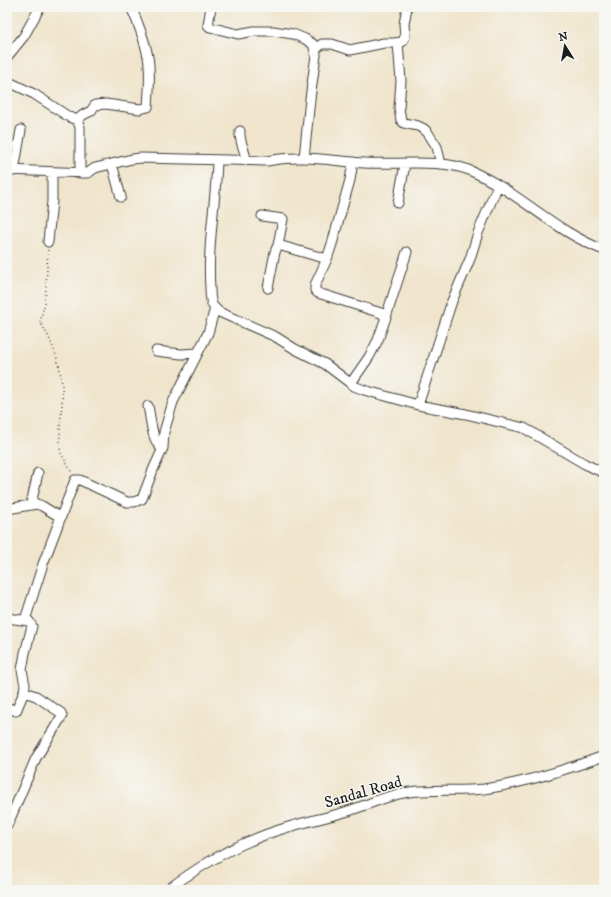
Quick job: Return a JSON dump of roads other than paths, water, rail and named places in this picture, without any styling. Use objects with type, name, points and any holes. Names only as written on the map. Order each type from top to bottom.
[{"type":"street","points":[[7,57],[24,36],[40,7]]},
{"type":"street","points":[[77,120],[91,111],[95,106],[103,104],[140,108],[148,107],[150,77],[148,57],[131,7]]},
{"type":"street","points":[[212,7],[208,21],[208,25],[210,27],[238,34],[254,31],[273,31],[293,34],[313,44],[316,55],[316,65],[312,79],[304,158]]},
{"type":"street","points":[[315,50],[322,44],[332,44],[350,50],[384,43],[398,43],[404,39],[404,24],[407,7]]},
{"type":"street","points":[[398,43],[401,81],[398,108],[401,120],[404,123],[418,126],[428,133],[437,147],[441,164]]},
{"type":"street","points":[[7,81],[34,94],[69,117],[77,120],[80,127],[80,173]]},
{"type":"street","points":[[21,130],[10,171],[80,173],[88,172],[95,168],[141,158],[268,161],[287,158],[304,158],[364,163],[441,164],[457,166],[471,170],[498,185],[564,230],[591,245],[604,250]]},
{"type":"street","points":[[240,131],[239,140],[245,151],[246,160]]},
{"type":"street","points":[[217,160],[209,254],[210,299],[215,308],[220,312],[276,337],[295,349],[325,364],[351,383],[364,390],[418,405],[466,414],[524,428],[579,461],[604,473]]},
{"type":"street","points":[[353,162],[350,180],[328,259],[315,285],[316,290],[318,293],[381,313],[386,317]]},
{"type":"street","points":[[112,164],[120,197]]},
{"type":"street","points":[[398,203],[405,164]]},
{"type":"street","points":[[48,242],[52,201],[52,172]]},
{"type":"street","points":[[418,405],[452,301],[470,259],[478,233],[498,185]]},
{"type":"street","points":[[262,216],[283,219],[268,288]]},
{"type":"street","points":[[278,245],[328,259]]},
{"type":"street","points":[[351,383],[369,357],[378,340],[407,252]]},
{"type":"street","points":[[25,620],[60,517],[76,480],[80,480],[127,502],[139,501],[144,496],[152,470],[163,448],[164,432],[173,402],[208,333],[215,308]]},
{"type":"street","points":[[156,351],[181,354],[198,353]]},
{"type":"street","points":[[148,406],[154,437],[159,446],[163,448]]},
{"type":"street","points":[[31,504],[38,473]]},
{"type":"street","points":[[7,509],[31,504],[42,506],[60,517]]},
{"type":"street","points":[[7,618],[29,621],[32,626],[22,670],[24,692],[16,710],[7,707]]},
{"type":"street","points":[[7,826],[36,758],[62,716],[61,713],[36,696],[24,692]]},
{"type":"street","name":"Sandal Road","points":[[167,890],[228,851],[251,840],[277,831],[346,812],[391,796],[419,792],[465,791],[486,788],[533,779],[604,756]]}]
